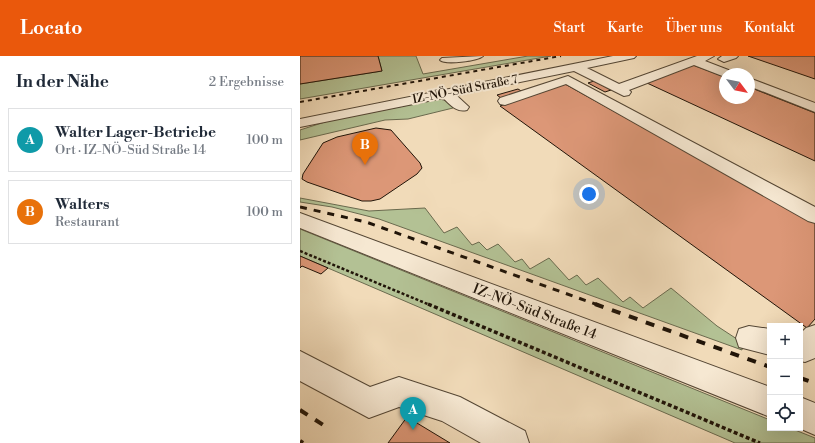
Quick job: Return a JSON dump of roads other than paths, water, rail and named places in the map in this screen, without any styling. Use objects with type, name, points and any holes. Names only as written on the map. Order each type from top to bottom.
[{"type":"street","points":[[446,60],[477,56]]},
{"type":"street","name":"IZ-NÖ-Süd Straße 7","points":[[300,123],[445,93],[577,73],[630,56]]},
{"type":"street","points":[[505,101],[577,73],[621,90],[708,56]]},
{"type":"street","points":[[694,61],[719,71]]},
{"type":"street","points":[[577,73],[815,216]]},
{"type":"street","points":[[755,84],[815,108]]},
{"type":"street","points":[[445,93],[462,107]]},
{"type":"street","name":"IZ-NÖ-Süd Straße 14","points":[[300,220],[767,401]]},
{"type":"street","points":[[803,349],[815,337]]},
{"type":"street","points":[[300,365],[369,403],[399,392],[449,408],[513,443]]},
{"type":"street","points":[[803,414],[815,419]]},
{"type":"railway","points":[[300,102],[561,56]]},
{"type":"railway","points":[[300,207],[366,222],[598,305]]},
{"type":"railway","points":[[595,304],[767,366]]},
{"type":"railway","points":[[803,379],[815,383]]},
{"type":"railway","points":[[300,410],[328,428]]},
{"type":"place","name":"Walters","points":[[365,165]]},
{"type":"place","name":"Walter Lager-Betriebe","points":[[413,430]]}]
